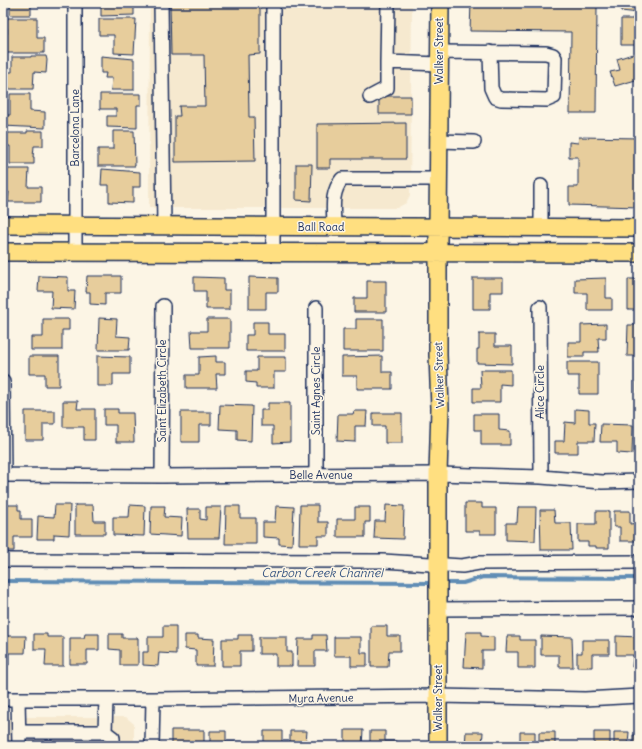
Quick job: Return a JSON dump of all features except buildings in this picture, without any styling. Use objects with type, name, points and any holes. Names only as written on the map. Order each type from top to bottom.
[{"type":"main road","name":"Walker Street","points":[[438,746],[438,474],[440,408],[438,355],[438,141],[440,3]]},
{"type":"main road","name":"Ball Road","points":[[3,225],[639,228]]},
{"type":"main road","points":[[3,252],[273,254],[639,253]]},
{"type":"street","name":"Barcelona Lane","points":[[75,3],[75,253]]},
{"type":"street","points":[[161,3],[164,226]]},
{"type":"street","points":[[273,3],[273,254]]},
{"type":"street","points":[[370,97],[387,88],[388,3]]},
{"type":"street","points":[[387,62],[490,52],[546,53],[553,55],[555,58],[554,98],[547,100],[501,99],[495,97],[492,88],[490,52]]},
{"type":"street","points":[[438,141],[474,142]]},
{"type":"street","points":[[334,227],[334,192],[336,186],[342,179],[438,179]]},
{"type":"street","points":[[541,186],[541,227]]},
{"type":"street","name":"Saint Elizabeth Circle","points":[[162,476],[163,306]]},
{"type":"street","name":"Alice Circle","points":[[540,307],[541,477]]},
{"type":"street","name":"Saint Agnes Circle","points":[[316,308],[316,475]]},
{"type":"street","points":[[3,382],[3,475]]},
{"type":"street","name":"Belle Avenue","points":[[3,475],[162,476],[438,474],[541,477],[602,482],[639,481]]},
{"type":"street","points":[[3,560],[375,561],[438,567],[462,566],[479,563],[639,562]]},
{"type":"street","points":[[438,603],[639,608]]},
{"type":"street","name":"Myra Avenue","points":[[3,699],[153,700],[438,696],[585,699],[639,696]]},
{"type":"street","points":[[18,699],[19,746]]},
{"type":"street","points":[[105,732],[106,699]]},
{"type":"street","points":[[152,746],[153,700]]},
{"type":"street","points":[[19,732],[105,732],[113,738],[113,746]]},
{"type":"shaded area","points":[[150,3],[412,3],[410,195],[406,203],[397,208],[149,208]]},
{"type":"shaded area","points":[[3,717],[126,717],[134,724],[134,746],[3,746]]},
{"type":"waterway","name":"Carbon Creek Channel","points":[[442,583],[463,583],[483,577],[639,578]]},
{"type":"waterway","name":"Carbon Creek Channel","points":[[3,581],[434,583]]}]
